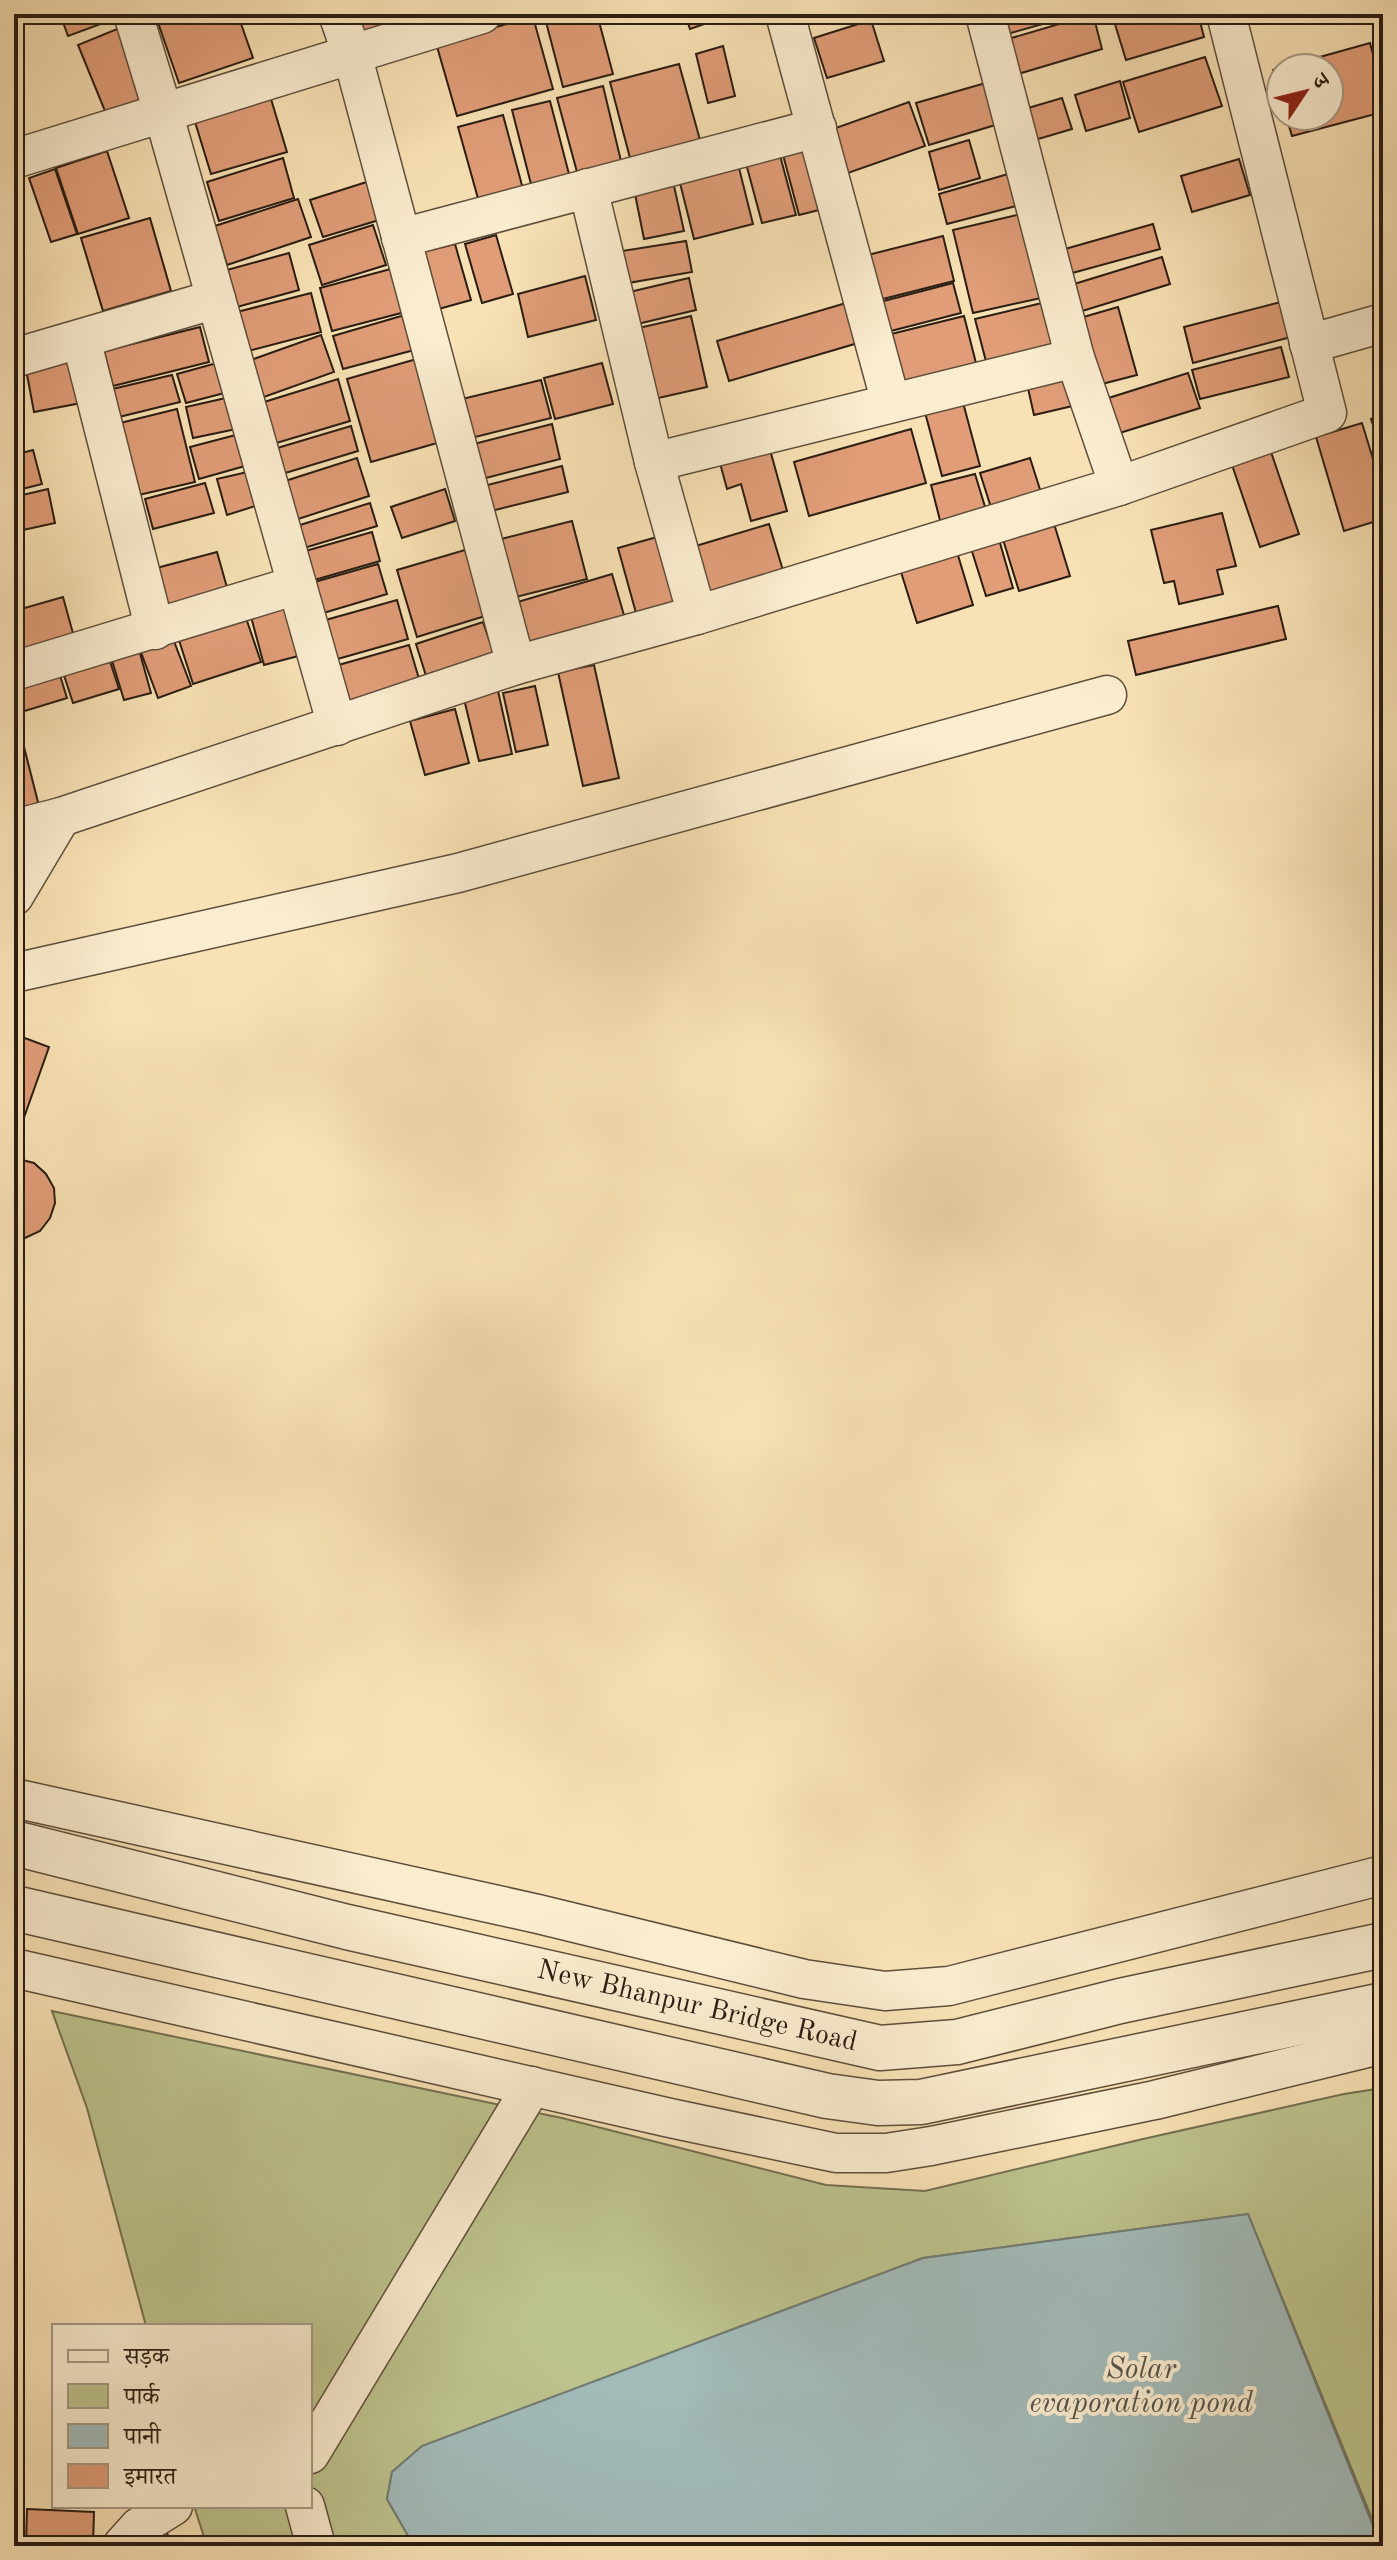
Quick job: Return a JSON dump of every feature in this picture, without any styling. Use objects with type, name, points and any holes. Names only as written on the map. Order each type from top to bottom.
[{"type":"street","points":[[133,14],[337,726]]},
{"type":"street","points":[[338,14],[352,54],[516,665]]},
{"type":"street","points":[[14,159],[482,14]]},
{"type":"street","points":[[785,14],[891,403]]},
{"type":"street","points":[[985,14],[1075,358],[1119,486]]},
{"type":"street","points":[[14,829],[61,817],[516,665],[697,615],[1119,486],[1327,413],[1226,14]]},
{"type":"street","points":[[401,238],[817,128]]},
{"type":"street","points":[[588,188],[654,462],[697,615]]},
{"type":"street","points":[[14,358],[216,299]]},
{"type":"street","points":[[1309,344],[1383,323]]},
{"type":"street","points":[[81,339],[155,630]]},
{"type":"street","points":[[654,462],[1075,358]]},
{"type":"street","points":[[14,671],[297,585]]},
{"type":"street","points":[[14,973],[458,873],[1107,695]]},
{"type":"street","points":[[14,896],[61,817]]},
{"type":"street","points":[[14,1798],[538,1914],[804,1979],[885,1991],[949,1986],[1383,1875]]},
{"type":"street","name":"New Bhanpur Bridge Road","points":[[14,1843],[347,1927],[880,2048],[957,2042],[1120,2001],[1383,1945]]},
{"type":"street","name":"New Bhanpur Bridge Road","points":[[14,1908],[812,2092],[878,2103],[921,2102],[1369,2008]]},
{"type":"street","points":[[14,1968],[836,2153],[886,2153],[931,2146],[1155,2100],[1383,2044]]},
{"type":"street","points":[[312,2448],[323,2418],[532,2086]]},
{"type":"street","points":[[122,2546],[139,2527],[170,2508]]},
{"type":"street","points":[[306,2508],[316,2546]]},
{"type":"green space","points":[[52,2011],[562,2118],[826,2185],[925,2191],[1143,2139],[1383,2088],[1383,2546],[1248,2214],[923,2258],[422,2446],[392,2472],[387,2499],[414,2546],[207,2546],[195,2508],[312,2508],[312,2324],[145,2324],[87,2108]]},
{"type":"water","name":"Solar evaporation pond","points":[[1248,2214],[1381,2546],[414,2546],[387,2499],[392,2472],[422,2446],[923,2258]]},
{"type":"building","points":[[60,14],[119,14],[120,17],[68,36]]},
{"type":"building","points":[[155,14],[242,14],[238,15],[253,58],[179,83]]},
{"type":"building","points":[[346,14],[387,14],[392,29],[355,40]]},
{"type":"building","points":[[562,14],[597,14],[613,74],[563,87],[545,18]]},
{"type":"building","points":[[685,14],[714,14],[716,20],[690,29]]},
{"type":"building","points":[[882,14],[918,14],[885,23]]},
{"type":"building","points":[[993,14],[1078,14],[1000,36]]},
{"type":"building","points":[[1093,14],[1102,49],[1008,77],[998,42]]},
{"type":"building","points":[[1137,14],[1198,14],[1204,37],[1126,60],[1114,21]]},
{"type":"building","points":[[1370,14],[1383,14],[1383,47],[1379,48]]},
{"type":"building","points":[[533,17],[553,89],[457,116],[436,43]]},
{"type":"building","points":[[871,20],[884,61],[827,78],[814,38]]},
{"type":"building","points":[[122,27],[151,99],[107,116],[78,45]]},
{"type":"building","points":[[1370,43],[1383,91],[1383,112],[1345,122],[1345,52],[1338,52]]},
{"type":"building","points":[[723,46],[735,96],[708,103],[696,54]]},
{"type":"building","points":[[1205,57],[1222,106],[1139,132],[1123,82]]},
{"type":"building","points":[[679,64],[700,140],[630,158],[610,82]]},
{"type":"building","points":[[1120,81],[1130,118],[1086,131],[1075,95]]},
{"type":"building","points":[[989,82],[1002,123],[929,145],[916,103]]},
{"type":"building","points":[[603,86],[621,161],[577,172],[557,98]]},
{"type":"building","points":[[1062,98],[1072,129],[1028,142],[1018,111]]},
{"type":"building","points":[[271,99],[287,152],[211,174],[195,122]]},
{"type":"building","points":[[550,101],[570,178],[532,188],[512,110]]},
{"type":"building","points":[[909,102],[925,146],[845,174],[830,130]]},
{"type":"building","points":[[503,115],[523,189],[479,202],[458,127]]},
{"type":"building","points":[[969,140],[980,178],[939,190],[929,152]]},
{"type":"building","points":[[811,144],[827,208],[799,215],[782,151]]},
{"type":"building","points":[[778,148],[796,215],[762,223],[744,156]]},
{"type":"building","points":[[107,151],[129,218],[78,234],[56,168]]},
{"type":"building","points":[[283,158],[294,198],[219,221],[207,182]]},
{"type":"building","points":[[1239,159],[1250,195],[1192,212],[1181,176]]},
{"type":"building","points":[[739,168],[753,224],[694,239],[680,183]]},
{"type":"building","points":[[55,169],[77,234],[51,242],[29,178]]},
{"type":"building","points":[[1008,174],[1016,206],[947,224],[939,194]]},
{"type":"building","points":[[376,179],[389,217],[323,237],[310,200]]},
{"type":"building","points":[[674,186],[684,231],[644,239],[635,194]]},
{"type":"building","points":[[298,199],[311,237],[227,265],[215,226]]},
{"type":"building","points":[[1021,214],[1041,298],[973,313],[953,230]]},
{"type":"building","points":[[150,218],[171,291],[103,311],[81,238]]},
{"type":"building","points":[[1153,224],[1160,249],[1065,275],[1058,251]]},
{"type":"building","points":[[373,225],[386,265],[322,285],[309,245]]},
{"type":"building","points":[[496,235],[513,294],[482,303],[465,244]]},
{"type":"building","points":[[943,236],[954,281],[875,301],[864,256]]},
{"type":"building","points":[[686,241],[692,272],[628,283],[622,251]]},
{"type":"building","points":[[455,244],[471,300],[435,310],[420,252]]},
{"type":"building","points":[[289,253],[299,290],[237,307],[227,270]]},
{"type":"building","points":[[1162,257],[1170,284],[1079,312],[1071,285]]},
{"type":"building","points":[[398,267],[409,311],[332,331],[320,288]]},
{"type":"building","points":[[585,276],[596,320],[528,337],[518,294]]},
{"type":"building","points":[[689,278],[696,310],[629,326],[621,294]]},
{"type":"building","points":[[953,283],[961,313],[883,333],[876,303]]},
{"type":"building","points":[[311,293],[321,332],[248,351],[237,312]]},
{"type":"building","points":[[1046,302],[1059,356],[989,373],[975,319]]},
{"type":"building","points":[[1281,302],[1291,337],[1193,363],[1184,327]]},
{"type":"building","points":[[846,303],[858,343],[729,381],[717,341]]},
{"type":"building","points":[[1118,307],[1137,375],[1098,385],[1080,318]]},
{"type":"building","points":[[408,314],[418,349],[343,369],[333,336]]},
{"type":"building","points":[[691,316],[707,387],[645,401],[630,330]]},
{"type":"building","points":[[964,316],[976,363],[891,385],[879,337]]},
{"type":"building","points":[[200,327],[209,362],[113,386],[104,351]]},
{"type":"building","points":[[321,335],[334,372],[261,398],[248,361]]},
{"type":"building","points":[[1281,347],[1289,377],[1200,399],[1192,370]]},
{"type":"building","points":[[83,357],[92,401],[34,412],[26,369]]},
{"type":"building","points":[[420,358],[444,441],[371,462],[347,379]]},
{"type":"building","points":[[228,360],[236,390],[186,403],[177,374]]},
{"type":"building","points":[[602,363],[613,404],[555,419],[544,378]]},
{"type":"building","points":[[1067,365],[1077,405],[1034,415],[1025,375]]},
{"type":"building","points":[[1188,373],[1200,408],[1110,436],[1099,401]]},
{"type":"building","points":[[14,375],[24,420],[14,423]]},
{"type":"building","points":[[172,375],[180,402],[115,418],[108,390]]},
{"type":"building","points":[[338,379],[350,421],[273,444],[261,403]]},
{"type":"building","points":[[541,380],[551,418],[467,439],[458,400]]},
{"type":"building","points":[[239,395],[246,427],[193,438],[186,407]]},
{"type":"building","points":[[961,395],[980,466],[942,476],[923,405]]},
{"type":"building","points":[[177,409],[195,482],[130,497],[112,425]]},
{"type":"building","points":[[1383,415],[1383,456],[1371,419]]},
{"type":"building","points":[[1362,423],[1383,492],[1383,519],[1344,531],[1316,437]]},
{"type":"building","points":[[552,424],[560,459],[478,480],[470,445]]},
{"type":"building","points":[[351,426],[358,451],[282,474],[274,449]]},
{"type":"building","points":[[911,429],[926,483],[809,516],[794,462]]},
{"type":"building","points":[[251,431],[259,462],[199,479],[190,447]]},
{"type":"building","points":[[767,439],[787,511],[751,521],[741,484],[727,489],[717,452]]},
{"type":"building","points":[[33,450],[42,484],[14,491],[14,455]]},
{"type":"building","points":[[1271,452],[1299,534],[1260,547],[1232,465]]},
{"type":"building","points":[[357,458],[369,496],[295,520],[282,482]]},
{"type":"building","points":[[1030,458],[1044,502],[994,517],[980,473]]},
{"type":"building","points":[[562,466],[568,492],[487,512],[480,487]]},
{"type":"building","points":[[260,469],[268,502],[227,515],[217,479]]},
{"type":"building","points":[[975,474],[990,523],[944,536],[931,485]]},
{"type":"building","points":[[205,483],[214,513],[153,529],[145,499]]},
{"type":"building","points":[[48,489],[55,523],[14,532],[14,497]]},
{"type":"building","points":[[445,489],[455,521],[402,538],[391,507]]},
{"type":"building","points":[[370,503],[377,526],[304,548],[297,526]]},
{"type":"building","points":[[1222,513],[1236,566],[1217,570],[1223,594],[1179,604],[1174,581],[1164,583],[1151,530]]},
{"type":"building","points":[[1052,517],[1070,576],[1019,591],[1001,533]]},
{"type":"building","points":[[572,521],[587,579],[508,599],[493,541]]},
{"type":"building","points":[[769,524],[785,577],[705,600],[689,548]]},
{"type":"building","points":[[372,532],[380,561],[311,581],[302,552]]},
{"type":"building","points":[[998,536],[1013,588],[986,596],[970,545]]},
{"type":"building","points":[[657,537],[675,602],[636,613],[618,548]]},
{"type":"building","points":[[465,550],[485,616],[417,637],[397,570]]},
{"type":"building","points":[[217,552],[228,591],[160,609],[149,570]]},
{"type":"building","points":[[957,552],[973,605],[917,623],[900,569]]},
{"type":"building","points":[[378,564],[387,594],[320,614],[311,583]]},
{"type":"building","points":[[612,574],[626,622],[525,652],[511,604]]},
{"type":"building","points":[[63,597],[74,637],[14,652],[14,611]]},
{"type":"building","points":[[397,600],[408,639],[334,660],[322,621]]},
{"type":"building","points":[[292,602],[306,654],[264,665],[250,613]]},
{"type":"building","points":[[1278,606],[1286,639],[1136,675],[1128,641]]},
{"type":"building","points":[[244,612],[261,662],[193,684],[177,634]]},
{"type":"building","points":[[483,622],[496,660],[428,682],[416,644]]},
{"type":"building","points":[[172,636],[191,686],[158,698],[139,647]]},
{"type":"building","points":[[409,645],[422,689],[347,710],[335,666]]},
{"type":"building","points":[[138,646],[151,693],[124,700],[110,654]]},
{"type":"building","points":[[107,652],[119,689],[73,703],[61,666]]},
{"type":"building","points":[[594,665],[619,778],[583,786],[558,672]]},
{"type":"building","points":[[58,669],[67,698],[18,713],[14,701],[14,682]]},
{"type":"building","points":[[535,686],[548,745],[516,752],[503,693]]},
{"type":"building","points":[[498,691],[512,754],[479,761],[464,699]]},
{"type":"building","points":[[455,709],[469,763],[425,775],[410,721]]},
{"type":"building","points":[[23,743],[40,810],[14,817],[14,745]]},
{"type":"building","points":[[14,1034],[49,1047],[21,1126],[14,1123]]},
{"type":"building","points":[[14,1158],[34,1163],[46,1174],[54,1188],[55,1203],[50,1218],[40,1231],[14,1239]]},
{"type":"building","points":[[27,2509],[94,2512],[93,2546],[26,2546]]},
{"type":"building","points":[[164,2528],[174,2546],[132,2546]]}]
